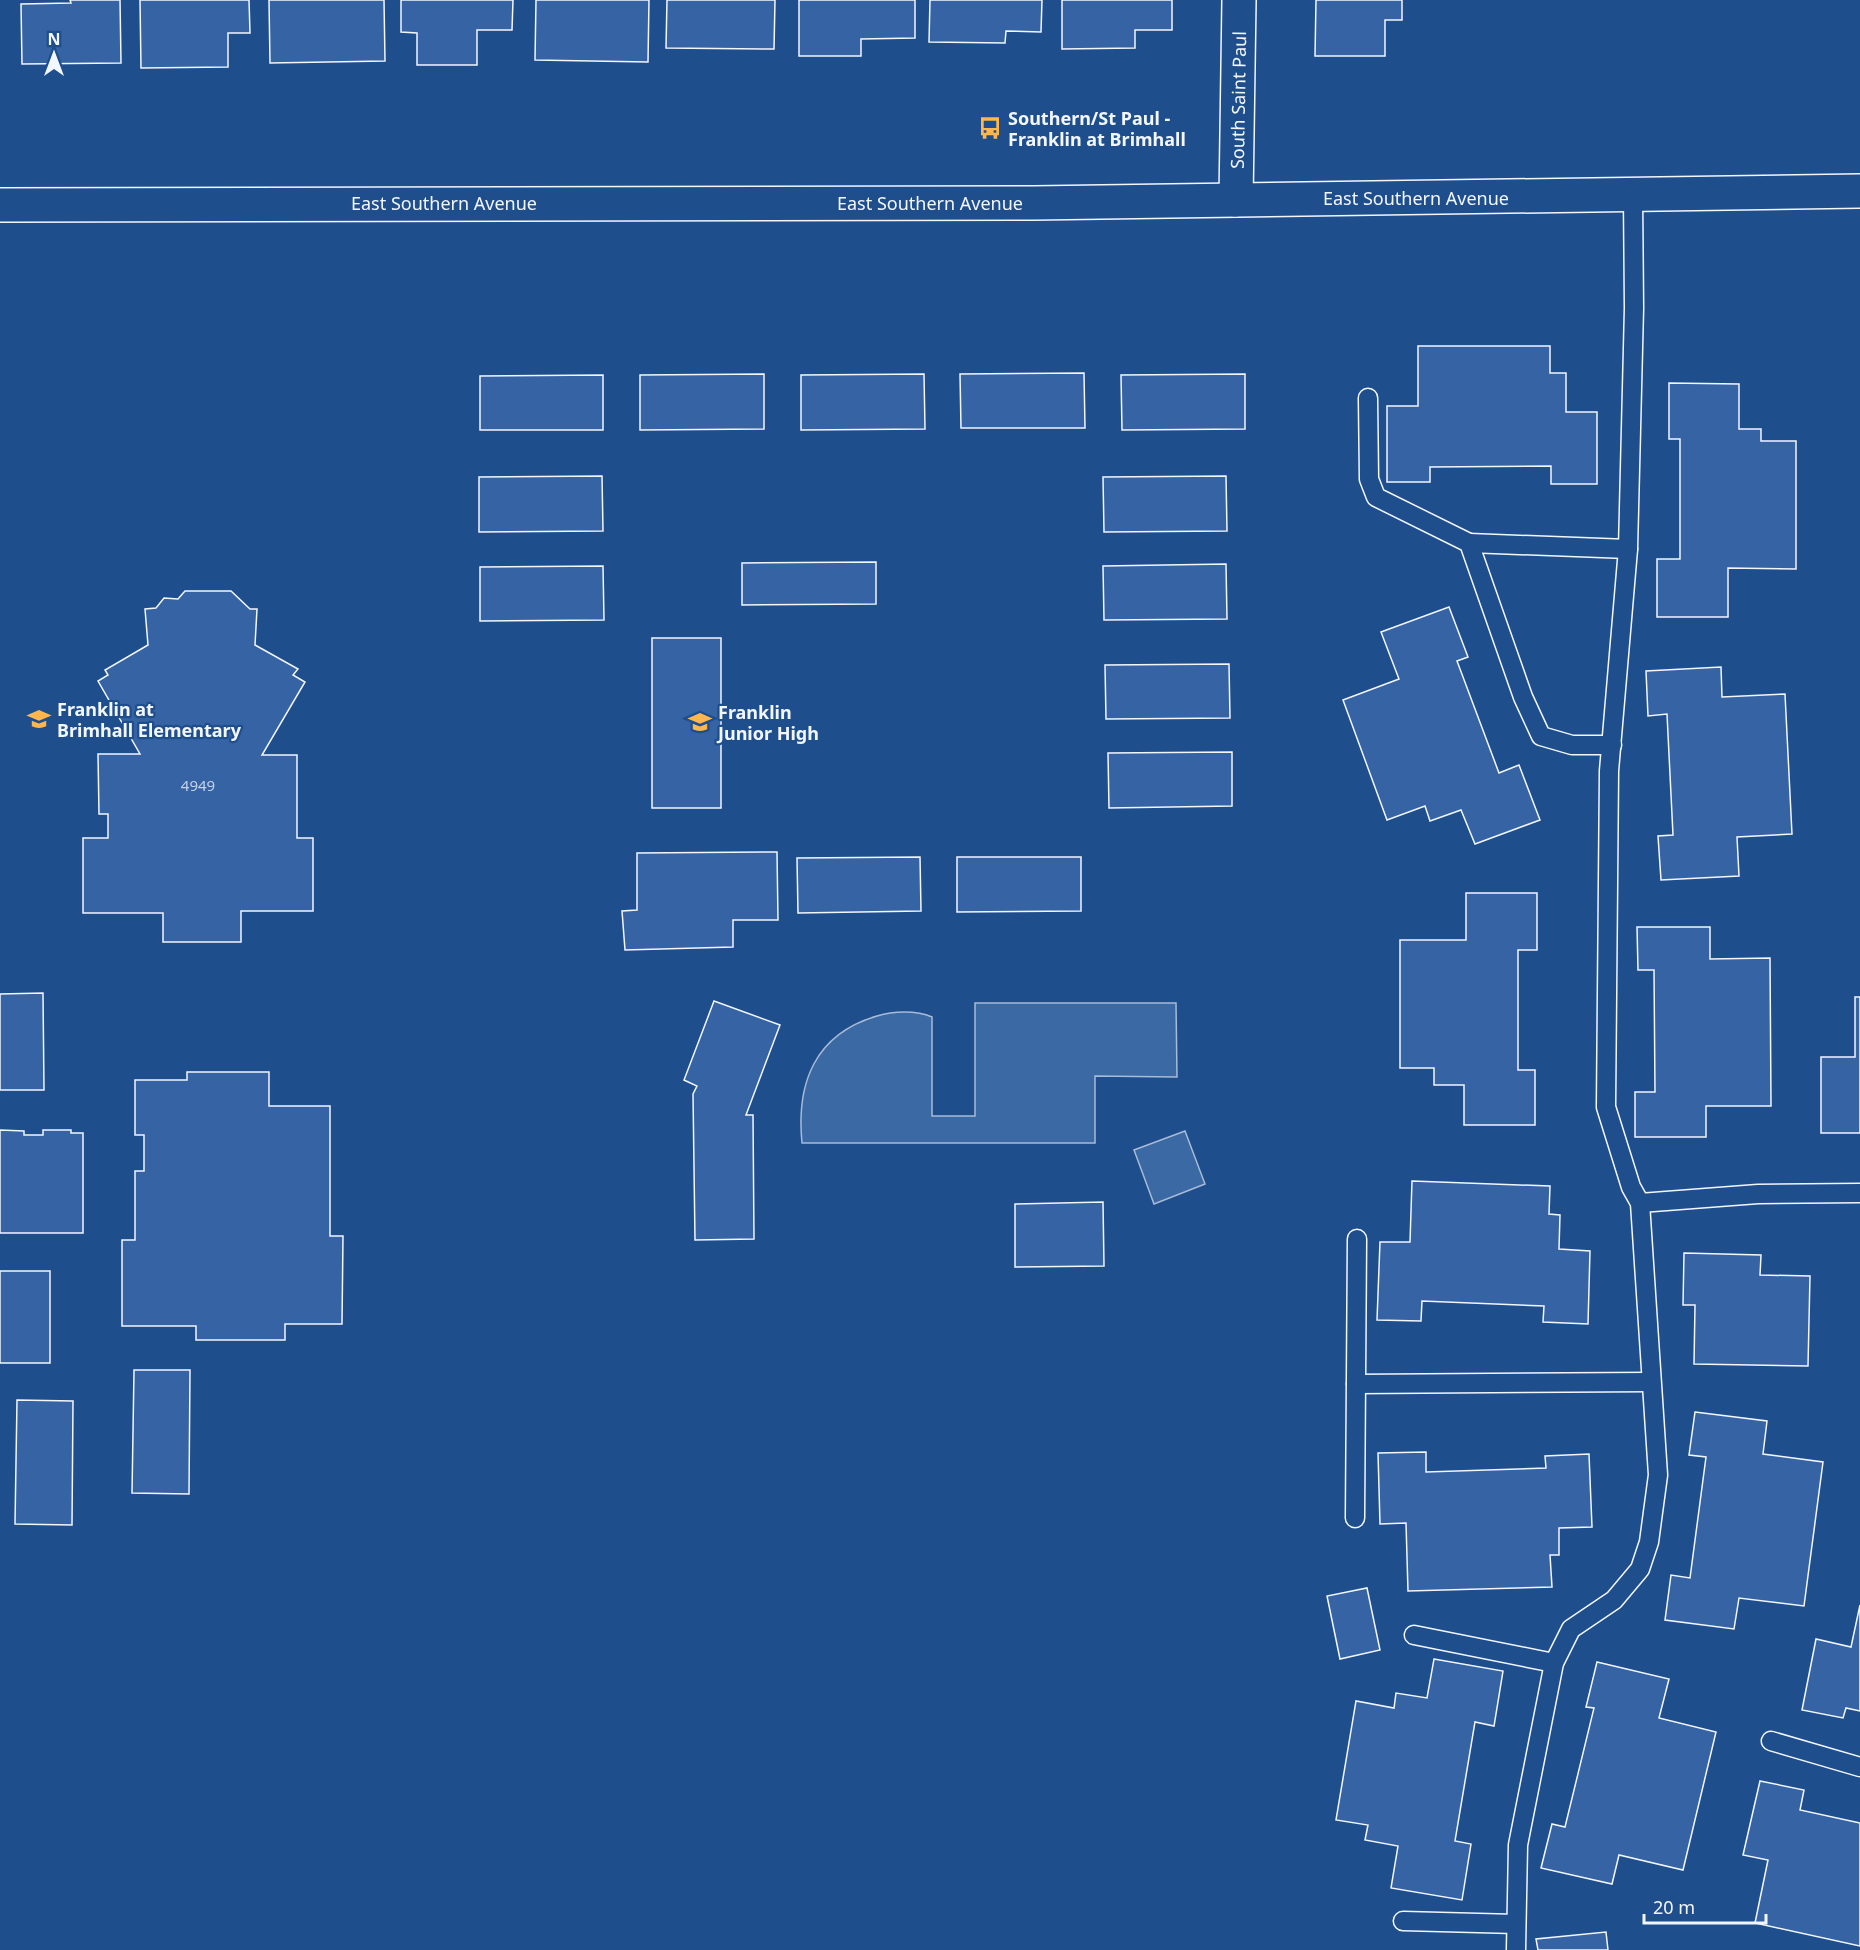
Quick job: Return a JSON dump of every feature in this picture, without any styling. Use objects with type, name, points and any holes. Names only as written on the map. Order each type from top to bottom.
[{"type":"main road","name":"South Saint Paul","points":[[1236,200],[1239,0]]},
{"type":"main road","name":"East Southern Avenue","points":[[0,205],[1236,200],[1860,191]]},
{"type":"lane","points":[[1516,1950],[1518,1845],[1554,1663],[1571,1629],[1614,1600],[1640,1569],[1649,1542],[1658,1475],[1640,1203],[1631,1187],[1606,1107],[1610,771],[1628,549],[1634,308],[1633,196]]},
{"type":"lane","points":[[1368,398],[1369,479],[1376,497],[1469,543],[1628,549]]},
{"type":"lane","points":[[1469,543],[1523,697],[1541,736],[1572,745],[1612,745]]},
{"type":"lane","points":[[1640,1203],[1758,1194],[1860,1193]]},
{"type":"lane","points":[[1355,1518],[1357,1239]]},
{"type":"lane","points":[[1356,1384],[1651,1382]]},
{"type":"lane","points":[[1414,1635],[1554,1663]]},
{"type":"lane","points":[[1771,1741],[1860,1767]]},
{"type":"lane","points":[[1403,1921],[1516,1924]]},
{"type":"water","points":[[975,1003],[1176,1003],[1177,1077],[1095,1076],[1095,1143],[802,1143],[802,1100],[814,1064],[824,1048],[838,1035],[856,1024],[890,1013],[912,1012],[932,1017],[932,1116],[975,1116]]},
{"type":"water","points":[[1185,1131],[1205,1184],[1154,1204],[1134,1150]]},
{"type":"building","points":[[70,0],[120,0],[121,63],[22,64],[21,4],[71,3]]},
{"type":"building","points":[[140,0],[249,0],[250,33],[228,33],[228,67],[141,68]]},
{"type":"building","points":[[269,0],[384,0],[385,61],[270,63]]},
{"type":"building","points":[[401,0],[513,0],[512,30],[477,30],[477,65],[417,65],[417,33],[401,32]]},
{"type":"building","points":[[536,0],[649,0],[648,62],[535,60]]},
{"type":"building","points":[[667,0],[775,0],[774,49],[666,48]]},
{"type":"building","points":[[799,0],[915,0],[915,38],[861,39],[861,56],[799,56]]},
{"type":"building","points":[[930,0],[1042,0],[1041,32],[1006,31],[1005,43],[929,42]]},
{"type":"building","points":[[1062,0],[1172,0],[1172,30],[1135,30],[1135,48],[1062,49]]},
{"type":"building","points":[[1316,0],[1402,0],[1402,20],[1385,20],[1385,56],[1315,56]]},
{"type":"building","points":[[1418,346],[1550,346],[1550,373],[1566,373],[1566,412],[1597,412],[1597,484],[1551,484],[1551,466],[1430,467],[1430,482],[1387,482],[1387,406],[1418,406]]},
{"type":"building","points":[[1084,373],[1085,428],[961,428],[960,374]]},
{"type":"building","points":[[764,374],[764,429],[640,430],[640,375]]},
{"type":"building","points":[[924,374],[925,429],[801,430],[801,375]]},
{"type":"building","points":[[1245,374],[1245,429],[1122,430],[1121,375]]},
{"type":"building","points":[[603,375],[603,430],[480,430],[480,376]]},
{"type":"building","points":[[1669,383],[1739,384],[1739,429],[1761,429],[1761,441],[1796,441],[1796,569],[1728,568],[1728,617],[1657,617],[1657,559],[1680,559],[1680,439],[1669,439]]},
{"type":"building","points":[[602,476],[603,531],[479,532],[479,477]]},
{"type":"building","points":[[1226,476],[1227,531],[1104,532],[1103,477]]},
{"type":"building","points":[[876,562],[876,604],[742,605],[742,563]]},
{"type":"building","points":[[1226,564],[1227,619],[1104,620],[1103,566]]},
{"type":"building","points":[[603,566],[604,620],[480,621],[480,567]]},
{"type":"building","points":[[185,591],[231,591],[250,609],[257,609],[255,645],[298,669],[293,675],[305,682],[262,755],[297,755],[297,838],[313,838],[313,911],[241,911],[241,942],[163,942],[163,913],[83,913],[83,838],[108,838],[108,814],[99,814],[98,754],[140,754],[98,681],[108,675],[105,670],[148,645],[145,609],[156,608],[164,598],[178,599]]},
{"type":"building","points":[[1449,607],[1468,657],[1457,661],[1499,773],[1519,765],[1540,820],[1475,844],[1461,810],[1430,821],[1425,806],[1387,820],[1343,700],[1399,679],[1381,632]]},
{"type":"building","points":[[652,638],[721,638],[721,808],[652,808]]},
{"type":"building","points":[[1229,664],[1230,718],[1106,719],[1105,665]]},
{"type":"building","points":[[1721,667],[1722,697],[1785,694],[1792,834],[1737,837],[1739,876],[1661,880],[1658,836],[1673,835],[1667,714],[1648,716],[1646,671]]},
{"type":"building","points":[[1232,752],[1232,806],[1109,808],[1108,753]]},
{"type":"building","points":[[777,852],[778,920],[733,920],[733,947],[625,950],[622,911],[637,910],[637,853]]},
{"type":"building","points":[[920,857],[921,911],[798,913],[797,858]]},
{"type":"building","points":[[957,857],[1081,857],[1081,911],[957,912]]},
{"type":"building","points":[[1466,893],[1537,893],[1537,950],[1518,950],[1518,1070],[1535,1070],[1535,1125],[1464,1125],[1464,1085],[1434,1085],[1434,1068],[1400,1068],[1400,940],[1466,940]]},
{"type":"building","points":[[1637,927],[1710,927],[1710,959],[1770,958],[1771,1106],[1706,1106],[1706,1137],[1635,1137],[1635,1092],[1655,1092],[1654,970],[1638,970]]},
{"type":"building","points":[[43,993],[44,1090],[0,1090],[0,994]]},
{"type":"building","points":[[1855,997],[1860,997],[1860,1133],[1821,1133],[1821,1057],[1855,1057]]},
{"type":"building","points":[[714,1001],[780,1025],[746,1115],[753,1115],[754,1239],[695,1240],[693,1094],[697,1086],[684,1080]]},
{"type":"building","points":[[187,1072],[269,1072],[269,1106],[330,1106],[330,1236],[343,1236],[342,1324],[285,1324],[285,1340],[196,1340],[196,1326],[122,1326],[122,1240],[135,1240],[135,1171],[144,1171],[144,1135],[135,1135],[135,1080],[187,1080]]},
{"type":"building","points":[[0,1130],[24,1131],[24,1135],[43,1135],[43,1130],[71,1130],[71,1133],[83,1133],[83,1233],[0,1233]]},
{"type":"building","points":[[1412,1181],[1550,1186],[1549,1214],[1560,1215],[1559,1249],[1590,1251],[1588,1324],[1543,1322],[1544,1306],[1422,1301],[1421,1321],[1377,1320],[1380,1242],[1410,1242]]},
{"type":"building","points":[[1103,1202],[1104,1266],[1015,1267],[1015,1204]]},
{"type":"building","points":[[1684,1253],[1761,1255],[1760,1275],[1810,1276],[1808,1366],[1694,1364],[1695,1305],[1683,1305]]},
{"type":"building","points":[[0,1271],[50,1271],[50,1363],[0,1363]]},
{"type":"building","points":[[134,1370],[190,1370],[189,1494],[132,1493]]},
{"type":"building","points":[[17,1400],[73,1401],[72,1525],[15,1524]]},
{"type":"building","points":[[1695,1412],[1767,1421],[1763,1454],[1823,1462],[1804,1606],[1739,1598],[1734,1629],[1665,1620],[1671,1575],[1690,1578],[1706,1457],[1689,1455]]},
{"type":"building","points":[[1426,1452],[1426,1472],[1546,1468],[1545,1456],[1589,1454],[1592,1527],[1559,1528],[1559,1555],[1550,1555],[1552,1587],[1408,1591],[1406,1523],[1380,1524],[1378,1453]]},
{"type":"building","points":[[1367,1588],[1380,1650],[1340,1659],[1327,1596]]},
{"type":"building","points":[[1860,1605],[1860,1711],[1846,1708],[1843,1718],[1802,1710],[1816,1639],[1851,1647]]},
{"type":"building","points":[[1434,1659],[1503,1671],[1494,1726],[1475,1722],[1455,1841],[1471,1844],[1462,1900],[1391,1888],[1398,1846],[1365,1840],[1368,1825],[1336,1820],[1356,1701],[1394,1708],[1396,1693],[1427,1698]]},
{"type":"building","points":[[1597,1662],[1669,1679],[1659,1718],[1716,1732],[1683,1870],[1619,1855],[1612,1884],[1541,1868],[1552,1824],[1565,1827],[1594,1708],[1586,1707]]},
{"type":"building","points":[[1760,1781],[1804,1790],[1800,1810],[1860,1823],[1860,1946],[1755,1923],[1768,1860],[1743,1855]]},
{"type":"building","points":[[1606,1932],[1608,1950],[1538,1950],[1536,1939]]},
{"type":"place","name":"Southern/St Paul - Franklin at Brimhall","points":[[990,128]]},
{"type":"place","name":"Franklin at Brimhall Elementary","points":[[39,719]]},
{"type":"place","name":"Franklin Junior High","points":[[700,722]]}]
